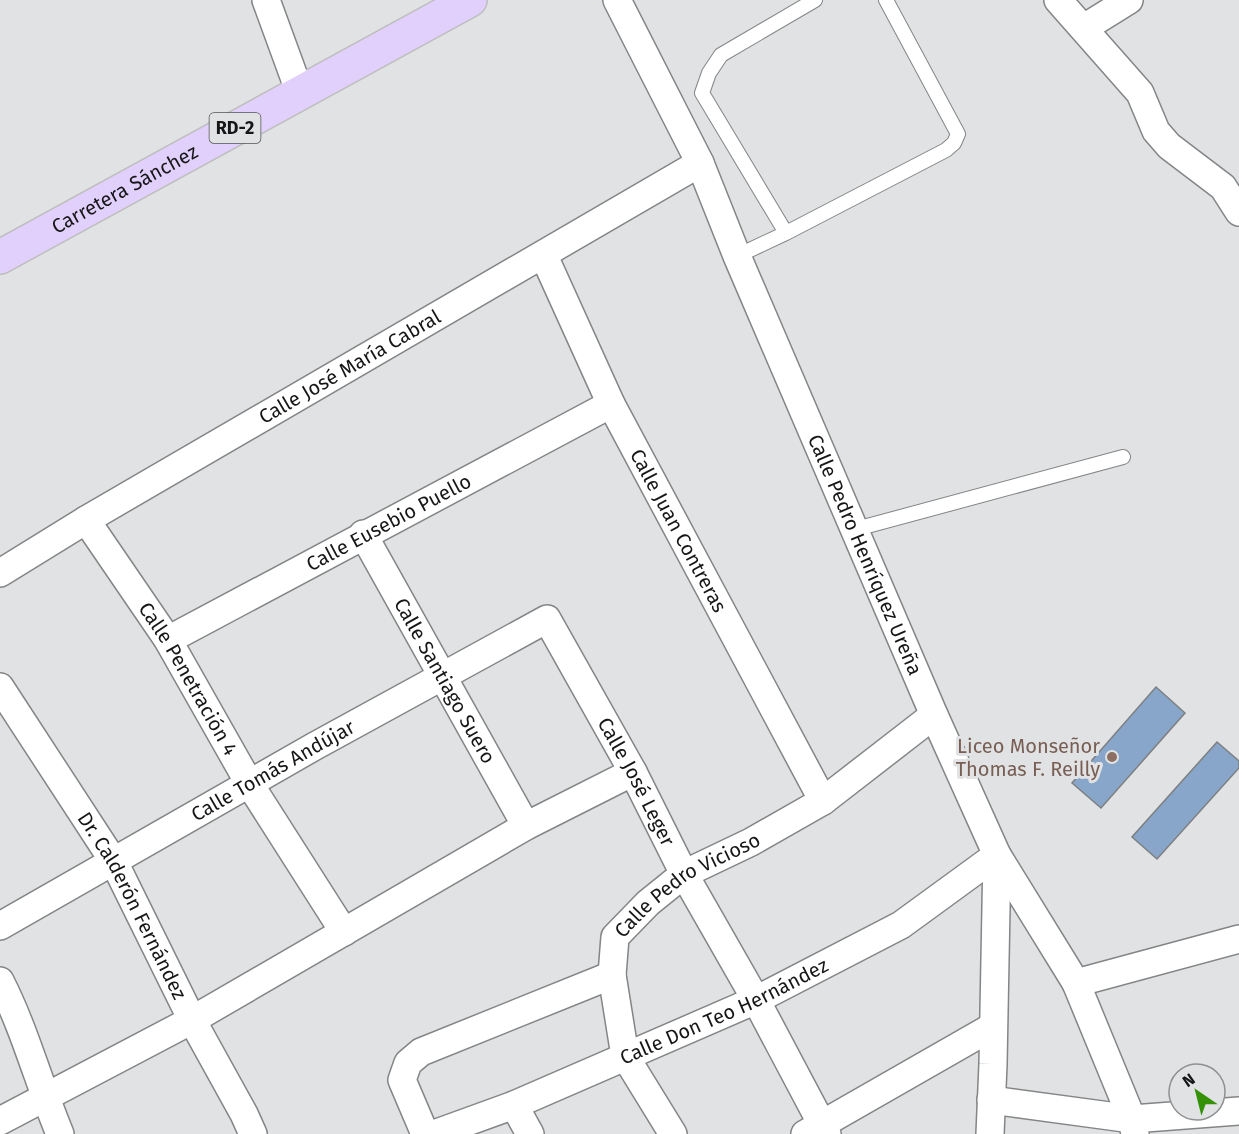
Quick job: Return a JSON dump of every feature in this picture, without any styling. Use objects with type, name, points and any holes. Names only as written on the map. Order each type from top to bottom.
[{"type":"main road","name":"Carretera Sánchez","points":[[0,257],[470,0]]},
{"type":"street","points":[[266,0],[300,93]]},
{"type":"street","name":"Calle Pedro Henríquez Ureña","points":[[617,0],[700,163],[737,256],[934,715],[997,855],[990,1134]]},
{"type":"street","points":[[1058,0],[1140,93],[1156,131],[1168,146],[1223,188],[1239,212]]},
{"type":"street","points":[[1084,28],[1129,0]]},
{"type":"street","name":"Calle José María Cabral","points":[[0,573],[86,520],[700,163]]},
{"type":"street","name":"Calle Juan Contreras","points":[[543,256],[611,404],[823,801]]},
{"type":"street","name":"Calle Eusebio Puello","points":[[168,640],[363,534],[611,404]]},
{"type":"street","name":"Calle Penetración 4","points":[[86,520],[168,640],[249,783],[344,932]]},
{"type":"street","name":"Calle Santiago Suero","points":[[363,534],[441,678],[526,826]]},
{"type":"street","name":"Calle Tomás Andújar","points":[[0,926],[249,783],[547,618]]},
{"type":"street","name":"Calle José Leger","points":[[547,618],[633,772],[684,874],[756,1000],[818,1131]]},
{"type":"street","name":"Dr. Calderón Fernández","points":[[0,687],[114,862],[192,1020],[253,1134]]},
{"type":"street","name":"Calle Pedro Vicioso","points":[[673,1134],[625,1056],[612,975],[615,937],[648,903],[684,874],[751,843],[823,801],[934,715]]},
{"type":"street","points":[[0,1121],[192,1020],[526,826],[633,772]]},
{"type":"street","points":[[997,855],[1076,983],[1134,1126]]},
{"type":"street","name":"Calle Don Teo Hernández","points":[[434,1134],[514,1105],[756,1000],[901,926],[997,855]]},
{"type":"street","points":[[1076,983],[1239,939]]},
{"type":"street","points":[[425,1134],[402,1080],[408,1063],[421,1052],[612,975]]},
{"type":"street","points":[[0,981],[13,1006],[60,1134]]},
{"type":"street","points":[[818,1131],[992,1027]]},
{"type":"street","points":[[991,1100],[1134,1126],[1239,1112]]},
{"type":"street","points":[[514,1105],[530,1134]]},
{"type":"lane","points":[[786,233],[702,93],[709,73],[721,55],[815,0]]},
{"type":"lane","points":[[737,256],[946,150],[954,143],[958,134],[886,0]]},
{"type":"lane","points":[[856,529],[1123,458]]},
{"type":"building","points":[[1156,687],[1185,713],[1101,808],[1072,783]]},
{"type":"building","points":[[1217,742],[1239,761],[1239,768],[1157,859],[1132,837]]},
{"type":"place","name":"Liceo Monseñor Thomas F. Reilly","points":[[1112,757]]}]
